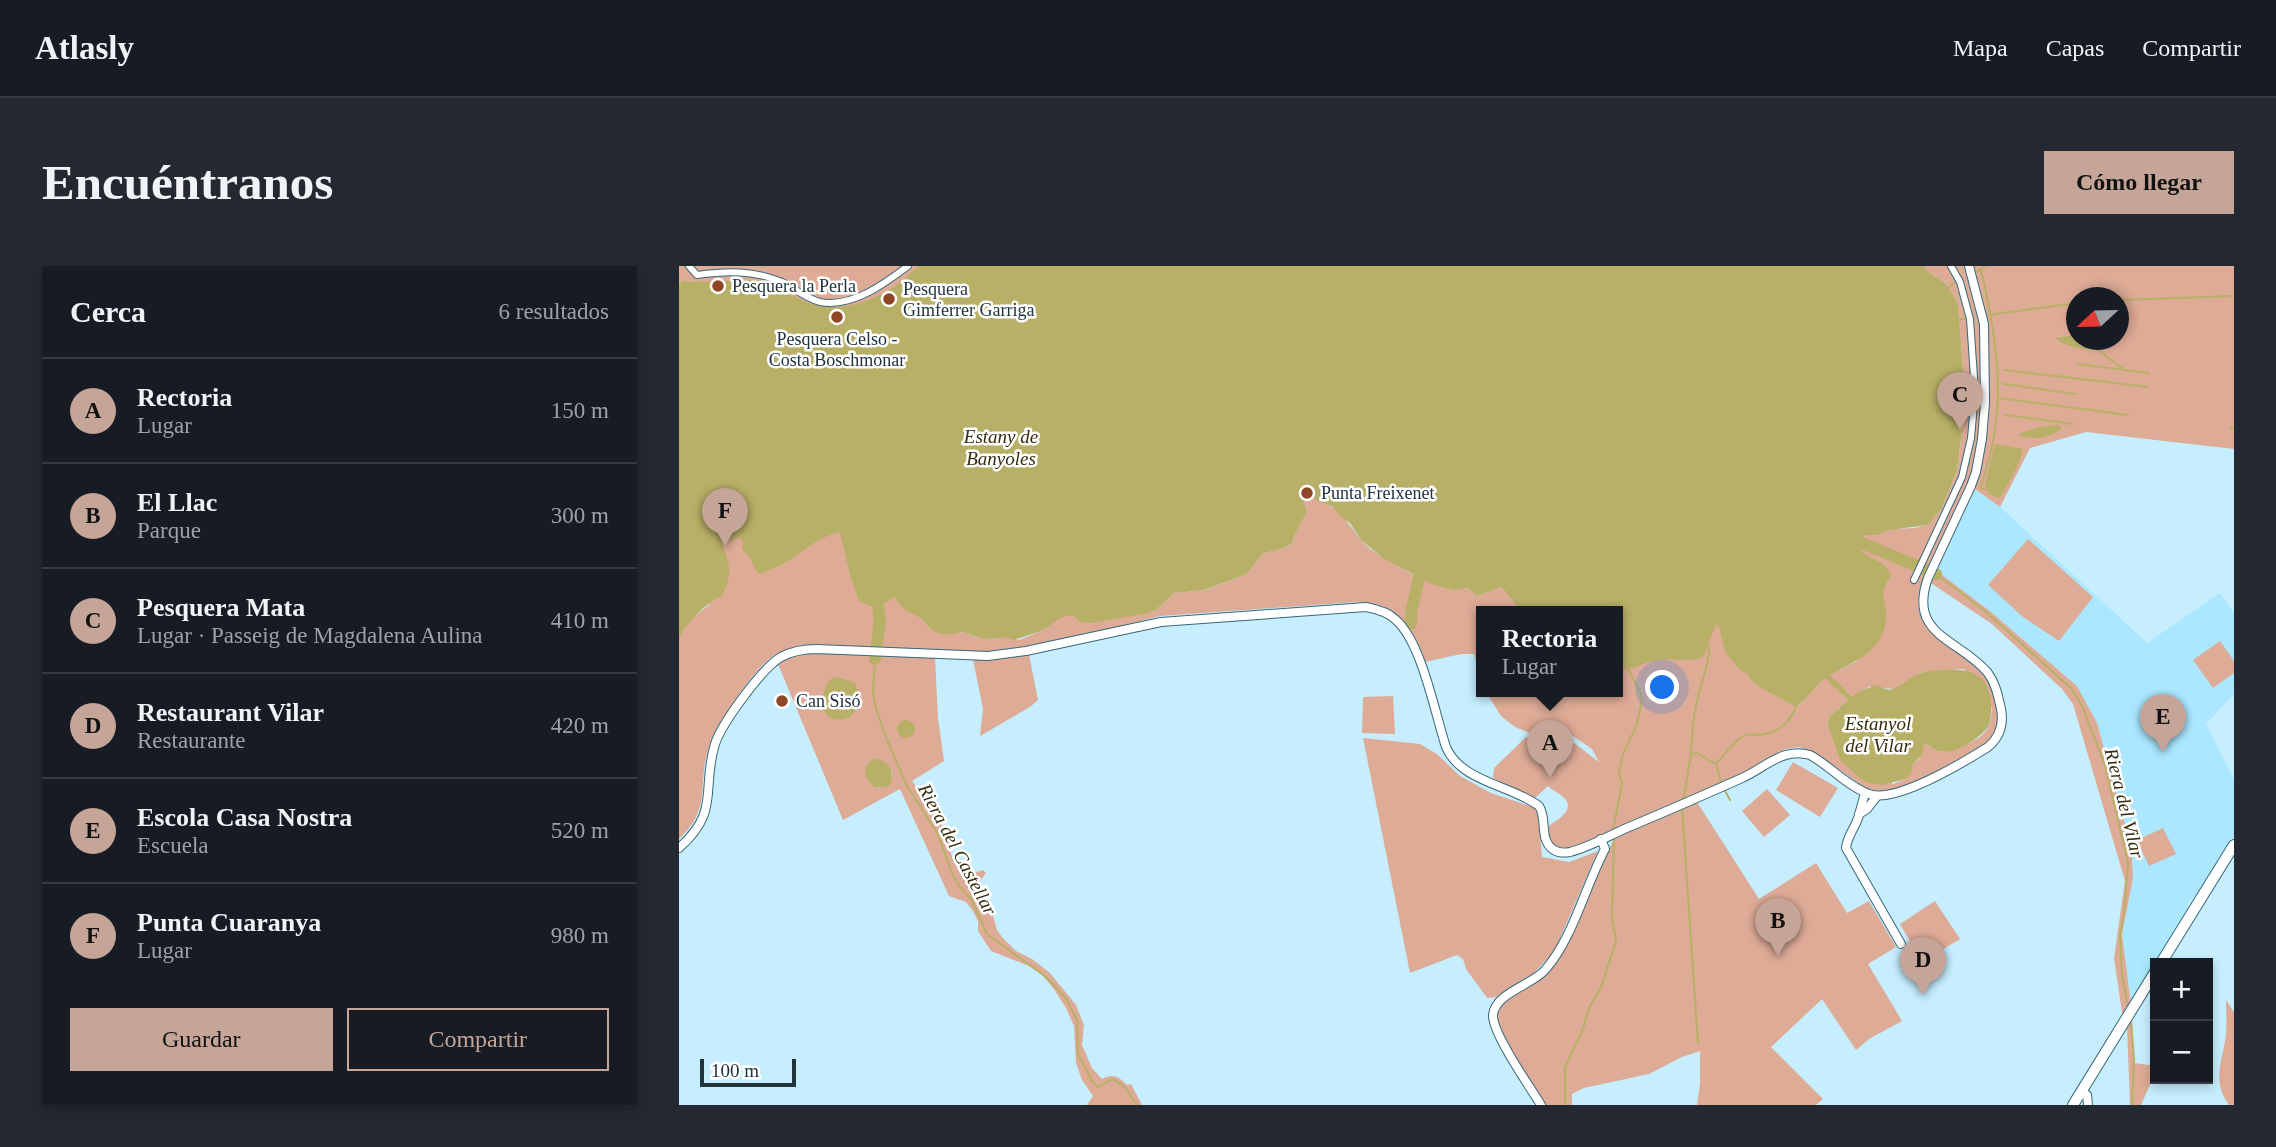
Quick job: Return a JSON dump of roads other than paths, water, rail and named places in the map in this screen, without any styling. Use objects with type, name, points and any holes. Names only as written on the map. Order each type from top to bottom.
[{"type":"main road","points":[[2164,958],[2234,845]]},
{"type":"main road","points":[[2073,1105],[2150,980]]},
{"type":"street","points":[[689,266],[697,275],[730,271],[751,273],[780,281],[819,302],[841,302],[884,285],[908,266]]},
{"type":"street","points":[[679,848],[696,832],[705,814],[713,755],[722,729],[769,666],[787,654],[806,649],[988,656],[1025,651],[1161,622],[1366,607],[1397,620],[1411,638],[1446,747],[1452,758],[1471,772],[1539,806],[1546,840],[1554,850],[1563,853],[1571,852],[1744,778],[1779,756],[1801,752],[1822,762],[1865,793],[1877,796],[1890,795],[1917,785],[1988,747],[1995,741],[2002,724],[1997,691],[1986,671],[1940,636],[1928,622],[1922,597],[1936,560],[1971,486],[1982,439],[1985,338],[1981,310],[1969,266]]},
{"type":"street","points":[[1915,576],[1962,477],[1971,438],[1975,392],[1971,319],[1955,274]]},
{"type":"street","points":[[1865,793],[1846,848],[1901,944]]},
{"type":"street","points":[[1859,814],[1867,809],[1877,796]]},
{"type":"street","points":[[1541,1105],[1501,1039],[1493,1019],[1494,1010],[1498,1002],[1543,973],[1559,952],[1605,849],[1601,839]]},
{"type":"street","points":[[2082,1091],[2087,1095],[2088,1105]]},
{"type":"water","name":"Estany de Banyoles","points":[[919,266],[1925,266],[1926,270],[1947,285],[1958,303],[1964,381],[1957,470],[1942,508],[1928,525],[1889,530],[1859,538],[1859,548],[1884,565],[1891,575],[1883,593],[1886,611],[1884,630],[1874,647],[1866,654],[1830,675],[1852,697],[1878,685],[1893,689],[1917,674],[1928,671],[1961,670],[1972,673],[1986,684],[1989,693],[1989,726],[1973,741],[1953,751],[1937,750],[1924,743],[1922,755],[1913,764],[1906,779],[1882,785],[1869,783],[1840,760],[1828,725],[1829,717],[1848,700],[1825,678],[1796,707],[1760,687],[1747,673],[1740,670],[1725,652],[1716,624],[1704,656],[1692,660],[1660,660],[1623,669],[1623,606],[1517,606],[1502,587],[1477,596],[1468,588],[1454,590],[1434,585],[1384,559],[1361,540],[1350,523],[1332,506],[1317,501],[1306,487],[1302,493],[1307,512],[1292,544],[1263,553],[1247,574],[1205,590],[1174,593],[1149,613],[1092,623],[1081,622],[1072,615],[1062,617],[1041,631],[1014,640],[984,638],[963,632],[939,633],[905,609],[895,596],[879,606],[859,601],[840,532],[817,541],[794,558],[760,574],[742,549],[743,542],[740,538],[734,537],[732,541],[727,537],[723,546],[729,576],[722,596],[697,614],[679,639],[679,284],[683,281],[758,280],[759,285],[774,286],[810,303],[835,307],[871,299],[897,285]]},
{"type":"water","points":[[2066,336],[2066,344],[2060,341],[2055,338]]},
{"type":"water","points":[[2059,425],[2062,429],[2046,436],[2030,438],[2018,435],[2038,428]]},
{"type":"water","points":[[1995,444],[2023,449],[2018,465],[1998,498],[1989,494],[1985,484]]},
{"type":"water","points":[[837,677],[855,683],[857,691],[855,712],[844,719],[828,717],[820,705],[827,684]]},
{"type":"water","points":[[902,720],[910,720],[915,729],[913,736],[902,738],[897,733],[897,725]]},
{"type":"water","points":[[871,760],[885,762],[892,777],[890,785],[879,788],[869,782],[865,768]]},
{"type":"waterway","points":[[1976,272],[1986,266]]},
{"type":"waterway","points":[[1981,270],[1992,326],[1998,379],[1995,433],[1980,488],[1986,490]]},
{"type":"waterway","points":[[1948,288],[1961,277]]},
{"type":"waterway","points":[[2129,300],[2234,296]]},
{"type":"waterway","points":[[1988,315],[2066,304]]},
{"type":"waterway","points":[[1959,320],[1967,318]]},
{"type":"waterway","points":[[2098,350],[2123,369]]},
{"type":"waterway","points":[[2078,364],[2149,373]]},
{"type":"waterway","points":[[2004,370],[2148,387]]},
{"type":"waterway","points":[[2004,384],[2075,394]]},
{"type":"waterway","points":[[1998,398],[2128,415]]},
{"type":"waterway","points":[[2005,415],[2073,424]]},
{"type":"waterway","points":[[2230,427],[2234,430]]},
{"type":"waterway","points":[[1857,541],[1936,574]]},
{"type":"waterway","name":"Riera del Vilar","points":[[1936,574],[1984,610],[2072,689],[2082,706],[2105,765],[2128,863],[2120,935],[2122,975],[2128,1006]]},
{"type":"waterway","points":[[1411,624],[1419,578]]},
{"type":"waterway","points":[[875,659],[880,621],[878,607]]},
{"type":"waterway","points":[[1691,753],[1695,711],[1707,666],[1709,647]]},
{"type":"waterway","name":"Riera del Castellar","points":[[875,659],[873,692],[887,740],[907,786],[938,834],[952,873],[971,899],[987,934],[1045,976],[1065,997],[1077,1020],[1078,1054],[1094,1084],[1098,1087],[1113,1079],[1125,1087],[1137,1105]]},
{"type":"waterway","points":[[1613,830],[1622,784],[1619,772],[1623,754],[1636,727],[1642,701],[1628,669]]},
{"type":"waterway","points":[[1683,802],[1691,754],[1697,753],[1715,764],[1744,736],[1771,733],[1781,727],[1796,707]]},
{"type":"waterway","points":[[1717,766],[1721,784]]},
{"type":"waterway","points":[[1724,789],[1730,800]]},
{"type":"waterway","points":[[1682,807],[1698,1043]]},
{"type":"waterway","points":[[1565,1105],[1565,1067],[1583,1029],[1589,1008],[1601,988],[1616,941],[1612,916],[1614,839]]},
{"type":"waterway","name":"Riera del Vilar","points":[[2131,1022],[2134,1059],[2132,1105]]},
{"type":"place","name":"Pesquera la Perla","points":[[718,286]]},
{"type":"place","name":"Pesquera Gimferrer Garriga","points":[[889,299]]},
{"type":"place","name":"Pesquera Celso - Costa Boschmonar","points":[[837,317]]},
{"type":"place","name":"Pesquera Mata","points":[[1960,430]]},
{"type":"place","name":"Punta Freixenet","points":[[1307,493]]},
{"type":"place","name":"Punta Cuaranya","points":[[725,546]]},
{"type":"place","name":"Can Sisó","points":[[782,701]]},
{"type":"place","name":"Escola Casa Nostra","points":[[2163,752]]},
{"type":"place","name":"Rectoria","points":[[1550,778]]},
{"type":"place","name":"El Llac","points":[[1778,956]]},
{"type":"place","name":"Restaurant Vilar","points":[[1923,995]]},
{"type":"water label","name":"Estanyol del Vilar","points":[[1878,734]]}]
